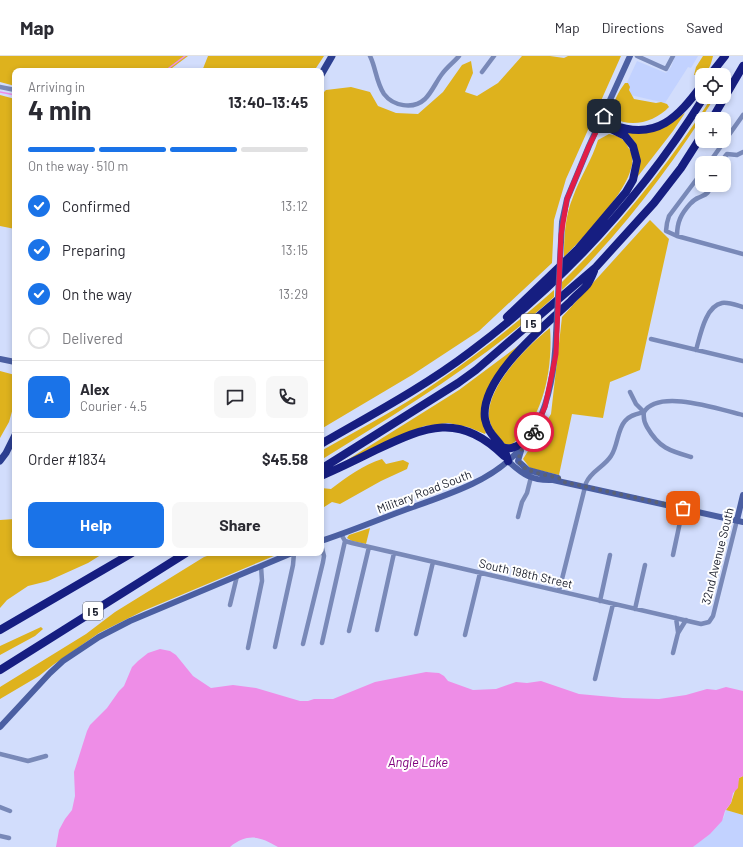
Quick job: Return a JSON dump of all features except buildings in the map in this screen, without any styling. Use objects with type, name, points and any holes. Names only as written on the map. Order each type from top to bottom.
[{"type":"highway","points":[[716,68],[726,56]]},
{"type":"highway","points":[[720,68],[726,56]]},
{"type":"highway","points":[[716,112],[743,66]]},
{"type":"highway","points":[[600,123],[607,123],[632,130],[658,126],[681,112],[695,94]]},
{"type":"highway","name":"I 5","points":[[324,442],[422,385],[490,337],[547,289],[587,249],[651,175],[686,127],[700,104]]},
{"type":"highway","points":[[490,337],[519,305],[577,250],[622,197],[633,180],[637,161],[633,146],[625,136],[606,128],[600,123]]},
{"type":"highway","name":"I 5","points":[[324,467],[458,384],[596,267],[654,203],[681,168],[695,146]]},
{"type":"highway","points":[[508,461],[505,451],[490,433],[485,419],[486,405],[492,387],[514,357],[587,285],[596,267]]},
{"type":"highway","points":[[324,475],[406,436],[437,427],[456,428],[475,434],[493,446],[508,461]]},
{"type":"highway","points":[[501,446],[510,449],[524,445]]},
{"type":"highway","name":"I 5","points":[[0,630],[127,556]]},
{"type":"highway","name":"I 5","points":[[0,670],[181,556]]},
{"type":"main road","points":[[324,70],[332,56]]},
{"type":"main road","name":"Military Road South","points":[[324,540],[460,490],[483,479],[508,461],[524,445],[535,430],[545,407],[556,354],[562,222],[567,199],[589,146],[630,56]]},
{"type":"main road","points":[[0,359],[12,361]]},
{"type":"main road","points":[[0,461],[12,441]]},
{"type":"main road","points":[[524,445],[518,461],[525,469],[561,479],[564,482]]},
{"type":"main road","points":[[508,461],[523,474],[531,477],[584,486],[740,521]]},
{"type":"main road","name":"32nd Avenue South","points":[[740,521],[743,496]]},
{"type":"main road","points":[[0,727],[63,661],[115,628],[286,556]]},
{"type":"street","points":[[370,56],[378,84],[388,98],[400,105],[412,106],[426,98],[443,73],[459,56]]},
{"type":"street","points":[[482,72],[494,56]]},
{"type":"street","points":[[637,56],[666,69],[673,56]]},
{"type":"street","points":[[0,87],[12,89]]},
{"type":"street","points":[[714,156],[743,115]]},
{"type":"street","points":[[725,156],[727,154],[737,155],[743,152]]},
{"type":"street","points":[[695,182],[670,216],[666,231],[677,236],[743,254]]},
{"type":"street","points":[[677,236],[678,224],[682,214],[697,198],[708,192]]},
{"type":"street","points":[[696,350],[706,319],[713,307],[723,303],[743,307]]},
{"type":"street","points":[[651,339],[743,361]]},
{"type":"street","points":[[630,392],[636,404],[644,412]]},
{"type":"street","points":[[559,591],[584,486],[591,475],[603,465],[612,454],[625,421],[632,416],[644,412],[649,407],[657,403],[678,401],[743,415]]},
{"type":"street","points":[[644,412],[643,418],[645,423],[658,443],[668,450],[691,457]]},
{"type":"street","points":[[518,517],[531,477]]},
{"type":"street","points":[[673,555],[683,508]]},
{"type":"street","name":"32nd Avenue South","points":[[709,622],[714,611],[740,521]]},
{"type":"street","points":[[322,643],[344,540],[341,534]]},
{"type":"street","name":"South 198th Street","points":[[344,540],[394,553],[701,624],[709,622]]},
{"type":"street","points":[[349,631],[369,547]]},
{"type":"street","points":[[377,630],[394,553]]},
{"type":"street","points":[[600,601],[610,554]]},
{"type":"street","points":[[275,647],[293,565],[293,556]]},
{"type":"street","points":[[303,644],[324,556]]},
{"type":"street","points":[[416,634],[433,562]]},
{"type":"street","points":[[635,609],[645,565]]},
{"type":"street","points":[[248,648],[262,582],[261,566]]},
{"type":"street","points":[[464,634],[480,573]]},
{"type":"street","points":[[230,605],[237,576]]},
{"type":"street","points":[[594,679],[613,604]]},
{"type":"street","points":[[676,618],[678,633]]},
{"type":"street","points":[[673,653],[678,633],[686,620]]},
{"type":"street","points":[[0,754],[28,761],[46,756]]},
{"type":"street","points":[[0,807],[10,811]]},
{"type":"street","points":[[0,836],[9,838]]},
{"type":"shaded area","points":[[0,56],[188,56],[172,68],[12,68],[12,85],[0,82]]},
{"type":"shaded area","points":[[208,56],[324,56],[316,68],[203,68]]},
{"type":"shaded area","points":[[522,56],[550,56],[564,58],[568,56],[621,56],[566,179],[554,220],[552,263],[479,331],[412,375],[324,427],[324,92],[326,90],[351,87],[370,92],[378,106],[396,113],[418,114],[443,92],[462,65],[471,61],[473,73],[465,92],[477,96],[498,83]]},
{"type":"shaded area","points":[[675,56],[698,56],[691,68],[688,67],[665,103],[622,93],[637,61],[666,73],[671,67]]},
{"type":"shaded area","points":[[703,56],[713,56],[709,68],[696,67]]},
{"type":"shaded area","points":[[625,83],[628,83],[630,87],[629,90],[634,99],[656,103],[661,102],[667,104],[669,107],[657,117],[650,120],[634,123],[620,121],[613,117],[613,107]]},
{"type":"shaded area","points":[[0,95],[12,98],[12,228],[0,226]]},
{"type":"shaded area","points":[[707,104],[710,104],[705,112],[702,112]]},
{"type":"shaded area","points":[[685,113],[635,180],[636,144],[624,130],[673,121]]},
{"type":"shaded area","points":[[695,122],[695,128],[681,149],[625,222],[562,290],[562,282],[604,239],[642,194]]},
{"type":"shaded area","points":[[609,134],[625,141],[632,154],[632,167],[627,180],[618,195],[595,224],[564,257],[564,242],[570,204],[579,182],[593,155],[598,140]]},
{"type":"shaded area","points":[[650,220],[669,239],[640,370],[610,382],[603,418],[572,414],[559,475],[530,468],[523,459],[551,414],[562,317]]},
{"type":"shaded area","points":[[554,290],[554,297],[470,364],[412,403],[324,458],[324,449],[423,392],[497,338]]},
{"type":"shaded area","points":[[550,328],[551,343],[548,376],[539,408],[522,434],[511,445],[505,444],[497,436],[489,418],[490,406],[494,393],[510,368],[520,356],[530,345]]},
{"type":"shaded area","points":[[530,337],[486,393],[481,410],[486,432],[485,434],[468,427],[448,423],[424,426],[344,462],[459,390]]},
{"type":"shaded area","points":[[0,371],[12,374],[12,412],[9,422],[0,438]]},
{"type":"shaded area","points":[[382,459],[386,464],[403,460],[409,463],[407,469],[381,481],[340,504],[332,502],[324,507],[324,488],[331,489],[362,468]]},
{"type":"shaded area","points":[[12,519],[12,556],[99,556],[88,563],[48,581],[28,586],[7,600],[0,608],[0,520]]},
{"type":"shaded area","points":[[370,528],[366,544],[352,541],[347,538],[349,535]]},
{"type":"shaded area","points":[[274,556],[143,611],[99,633],[39,676],[0,699],[0,687],[86,634],[115,612],[204,557]]},
{"type":"shaded area","points":[[41,627],[43,629],[35,636],[0,655],[0,646]]},
{"type":"shaded area","points":[[743,776],[743,815],[726,810],[731,803],[739,778]]},
{"type":"shaded area","points":[[726,810],[743,815],[743,847],[693,847],[710,833],[724,817]]},
{"type":"water","name":"Angle Lake","points":[[160,649],[170,651],[176,655],[193,676],[211,688],[233,685],[256,688],[300,701],[333,699],[375,682],[426,672],[439,673],[448,681],[473,690],[496,689],[516,682],[527,683],[541,681],[579,694],[623,698],[659,699],[686,695],[707,689],[716,690],[726,687],[743,691],[743,776],[739,778],[738,788],[733,793],[731,803],[725,811],[722,821],[710,834],[693,847],[278,847],[259,838],[248,838],[230,847],[56,847],[59,830],[72,810],[75,796],[74,772],[90,725],[107,708],[124,686],[132,667],[148,653]]},
{"type":"waterway","points":[[169,68],[185,56]]},
{"type":"waterway","points":[[0,92],[12,94]]},
{"type":"way so far","points":[[534,432],[522,448],[518,460],[525,469],[554,476],[564,482],[683,508]]},
{"type":"route","points":[[534,432],[545,407],[556,354],[561,235],[567,199],[589,146],[604,116]]}]
